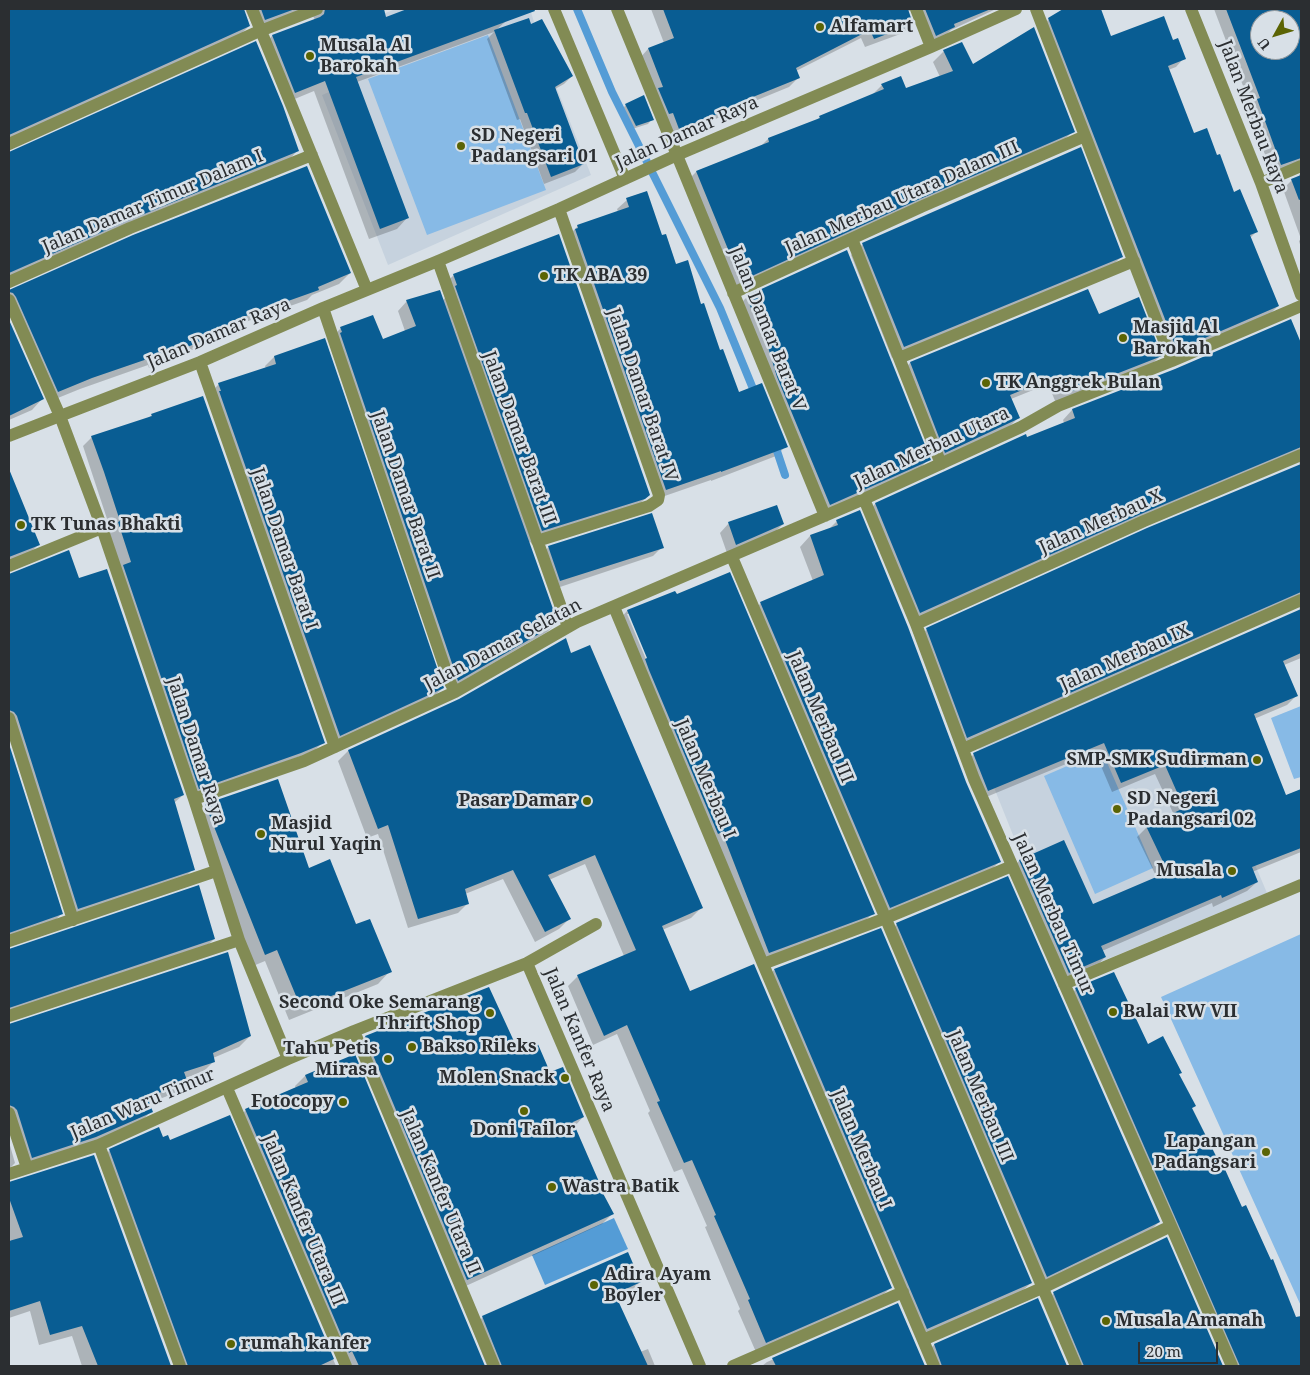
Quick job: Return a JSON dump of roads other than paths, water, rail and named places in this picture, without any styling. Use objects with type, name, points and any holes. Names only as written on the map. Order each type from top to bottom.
[{"type":"street","points":[[252,9],[367,290]]},
{"type":"street","points":[[9,144],[261,31],[317,9]]},
{"type":"street","points":[[554,9],[625,179]]},
{"type":"street","name":"Jalan Damar Barat V","points":[[617,9],[825,516]]},
{"type":"street","points":[[916,9],[931,47]]},
{"type":"street","name":"Jalan Damar Raya","points":[[288,1059],[239,940],[194,799],[102,528],[60,416],[200,362],[323,308],[438,261],[559,209],[677,155],[1016,9]]},
{"type":"street","points":[[1036,9],[1172,360]]},
{"type":"street","name":"Jalan Merbau Raya","points":[[1192,9],[1261,183],[1301,295]]},
{"type":"street","name":"Jalan Merbau Utara Dalam III","points":[[733,293],[923,206],[1085,136]]},
{"type":"street","name":"Jalan Damar Timur Dalam I","points":[[9,282],[130,228],[312,155]]},
{"type":"street","points":[[1261,183],[1301,166]]},
{"type":"street","name":"Jalan Damar Barat IV","points":[[538,541],[649,506],[658,500],[659,495],[559,209]]},
{"type":"street","points":[[852,239],[941,464]]},
{"type":"street","name":"Jalan Damar Barat III","points":[[438,261],[568,627]]},
{"type":"street","points":[[899,358],[1134,261]]},
{"type":"street","points":[[9,300],[60,416],[9,436]]},
{"type":"street","name":"Jalan Merbau Utara","points":[[825,516],[1021,427],[1058,406],[1301,306]]},
{"type":"street","name":"Jalan Damar Barat II","points":[[323,308],[449,680],[455,692]]},
{"type":"street","name":"Jalan Damar Barat I","points":[[200,362],[335,747]]},
{"type":"street","name":"Jalan Merbau X","points":[[916,624],[1144,521],[1301,455]]},
{"type":"street","name":"Jalan Merbau Timur","points":[[864,499],[916,624],[974,780],[1232,1366]]},
{"type":"street","name":"Jalan Damar Selatan","points":[[194,799],[304,761],[455,692],[568,627],[825,516]]},
{"type":"street","points":[[9,566],[102,528]]},
{"type":"street","name":"Jalan Merbau III","points":[[732,557],[1076,1366]]},
{"type":"street","name":"Jalan Merbau IX","points":[[963,749],[1301,600]]},
{"type":"street","name":"Jalan Merbau I","points":[[614,607],[934,1366]]},
{"type":"street","points":[[9,718],[73,920]]},
{"type":"street","points":[[763,964],[886,918],[1012,866]]},
{"type":"street","points":[[9,941],[216,871]]},
{"type":"street","points":[[1064,984],[1301,885]]},
{"type":"street","points":[[527,963],[596,924]]},
{"type":"street","points":[[9,1016],[239,940]]},
{"type":"street","name":"Jalan Kanfer Raya","points":[[288,1059],[527,963],[700,1366]]},
{"type":"street","name":"Jalan Kanfer Utara II","points":[[354,1031],[494,1366]]},
{"type":"street","name":"Jalan Waru Timur","points":[[9,1174],[99,1145],[288,1059]]},
{"type":"street","name":"Jalan Kanfer Utara III","points":[[227,1088],[346,1366]]},
{"type":"street","points":[[9,1113],[27,1168]]},
{"type":"street","points":[[99,1145],[180,1366]]},
{"type":"street","points":[[923,1340],[1042,1288],[1171,1226]]},
{"type":"street","points":[[734,1366],[903,1292]]},
{"type":"waterway","points":[[577,9],[612,92],[720,308],[756,396]]},
{"type":"waterway","points":[[774,442],[785,475]]},
{"type":"place","name":"Alfamart","points":[[820,27]]},
{"type":"place","name":"Musala Al Barokah","points":[[310,56]]},
{"type":"place","name":"SD Negeri Padangsari 01","points":[[461,146]]},
{"type":"place","name":"TK ABA 39","points":[[544,276]]},
{"type":"place","name":"Masjid Al Barokah","points":[[1123,338]]},
{"type":"place","name":"TK Anggrek Bulan","points":[[986,383]]},
{"type":"place","name":"TK Tunas Bhakti","points":[[21,525]]},
{"type":"place","name":"SMP-SMK Sudirman","points":[[1257,760]]},
{"type":"place","name":"Pasar Damar","points":[[587,801]]},
{"type":"place","name":"SD Negeri Padangsari 02","points":[[1117,809]]},
{"type":"place","name":"Masjid Nurul Yaqin","points":[[261,834]]},
{"type":"place","name":"Musala","points":[[1232,871]]},
{"type":"place","name":"Balai RW VII","points":[[1113,1012]]},
{"type":"place","name":"Second Oke Semarang Thrift Shop","points":[[490,1013]]},
{"type":"place","name":"Bakso Rileks","points":[[412,1047]]},
{"type":"place","name":"Tahu Petis Mirasa","points":[[388,1059]]},
{"type":"place","name":"Molen Snack","points":[[565,1078]]},
{"type":"place","name":"Fotocopy","points":[[343,1102]]},
{"type":"place","name":"Doni Tailor","points":[[524,1111]]},
{"type":"place","name":"Lapangan Padangsari","points":[[1266,1152]]},
{"type":"place","name":"Wastra Batik","points":[[552,1187]]},
{"type":"place","name":"Adira Ayam Boyler","points":[[594,1285]]},
{"type":"place","name":"Musala Amanah","points":[[1106,1321]]},
{"type":"place","name":"rumah kanfer","points":[[231,1344]]}]
